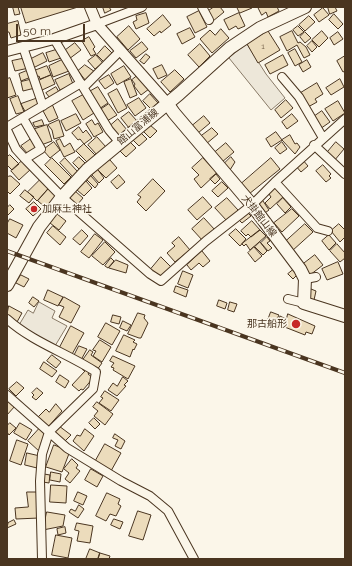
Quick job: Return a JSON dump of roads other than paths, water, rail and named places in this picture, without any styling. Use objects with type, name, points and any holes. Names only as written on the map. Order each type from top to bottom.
[{"type":"main road","name":"館山富浦線","points":[[8,279],[29,242],[62,196],[87,170],[245,37],[306,7]]},
{"type":"main road","name":"犬掛館山線","points":[[167,103],[252,205],[300,269],[311,278],[304,302]]},
{"type":"main road","points":[[304,302],[345,316]]},
{"type":"street","points":[[90,7],[97,24],[167,103]]},
{"type":"street","points":[[7,51],[54,39],[142,7]]},
{"type":"street","points":[[202,7],[210,20]]},
{"type":"street","points":[[54,39],[109,130],[120,143]]},
{"type":"street","points":[[23,47],[43,106]]},
{"type":"street","points":[[121,50],[83,85],[43,106],[7,129],[16,149],[62,196],[150,274],[161,281],[206,240],[252,205],[314,145],[345,119]]},
{"type":"street","points":[[282,77],[299,97],[323,138]]},
{"type":"street","points":[[23,118],[41,149],[25,159]]},
{"type":"street","points":[[314,145],[345,174]]},
{"type":"street","points":[[7,152],[16,149]]},
{"type":"street","points":[[275,182],[317,228],[328,231]]},
{"type":"street","points":[[288,298],[304,302]]},
{"type":"street","points":[[7,319],[35,340],[81,362],[96,372],[92,389],[49,432],[40,466],[42,559]]},
{"type":"street","points":[[7,395],[67,448],[150,496],[168,511],[194,559]]},
{"type":"railway","points":[[7,251],[345,373]]},
{"type":"place","name":"加麻土神社","points":[[34,209]]},
{"type":"place","name":"那古船形","points":[[296,324]]}]
